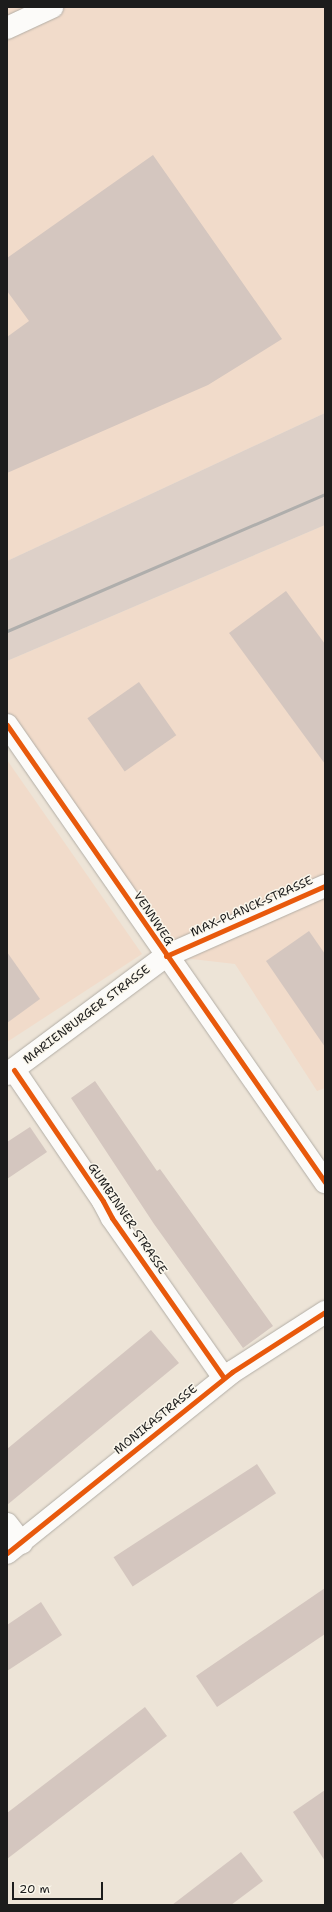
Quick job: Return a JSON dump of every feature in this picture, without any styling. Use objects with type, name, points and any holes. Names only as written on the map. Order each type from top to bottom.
[{"type":"street","points":[[7,28],[52,7]]},
{"type":"street","name":"VENNWEG","points":[[7,725],[166,956],[325,1182]]},
{"type":"street","name":"MAX-PLANCK-STRASSE","points":[[166,956],[325,886]]},
{"type":"street","name":"MARIENBURGER STRASSE","points":[[10,1072],[166,956]]},
{"type":"street","name":"GUMBINNER STRASSE","points":[[10,1072],[103,1201],[112,1218],[224,1378]]},
{"type":"street","name":"MONIKASTRASSE","points":[[14,1548],[224,1378],[325,1312]]},
{"type":"street","points":[[7,1524],[14,1548]]},
{"type":"shaded area","points":[[7,7],[325,7],[325,413],[7,561]]},
{"type":"shaded area","points":[[325,413],[325,525],[7,661],[7,561]]},
{"type":"shaded area","points":[[325,525],[325,1088],[317,1091],[235,964],[166,956],[7,725],[7,661]]},
{"type":"shaded area","points":[[7,760],[142,954],[7,1042]]},
{"type":"building","points":[[153,155],[282,339],[208,385],[7,473],[7,337],[29,321],[7,291],[7,258]]},
{"type":"building","points":[[286,591],[325,644],[325,764],[229,633]]},
{"type":"building","points":[[139,682],[176,735],[125,771],[87,718]]},
{"type":"building","points":[[309,931],[325,954],[325,1047],[266,961]]},
{"type":"building","points":[[7,952],[40,999],[7,1023]]},
{"type":"building","points":[[95,1081],[157,1171],[160,1169],[273,1326],[243,1348],[154,1224],[71,1098]]},
{"type":"building","points":[[30,1127],[47,1152],[7,1179],[7,1142]]},
{"type":"building","points":[[151,1330],[179,1363],[7,1505],[7,1449]]},
{"type":"building","points":[[257,1464],[276,1493],[133,1586],[114,1557]]},
{"type":"building","points":[[325,1588],[325,1634],[217,1707],[196,1676]]},
{"type":"building","points":[[41,1602],[62,1635],[7,1671],[7,1625]]},
{"type":"building","points":[[145,1707],[167,1736],[7,1859],[7,1813]]},
{"type":"building","points":[[325,1790],[325,1861],[293,1812]]},
{"type":"building","points":[[241,1852],[263,1881],[231,1905],[172,1905]]},
{"type":"railway","points":[[7,631],[325,494]]},
{"type":"cycle path","points":[[7,725],[325,1182]]},
{"type":"cycle path","points":[[166,956],[325,886]]},
{"type":"cycle path","points":[[14,1070],[103,1201],[112,1218],[224,1378]]},
{"type":"cycle path","points":[[7,1553],[232,1372],[325,1312]]}]
